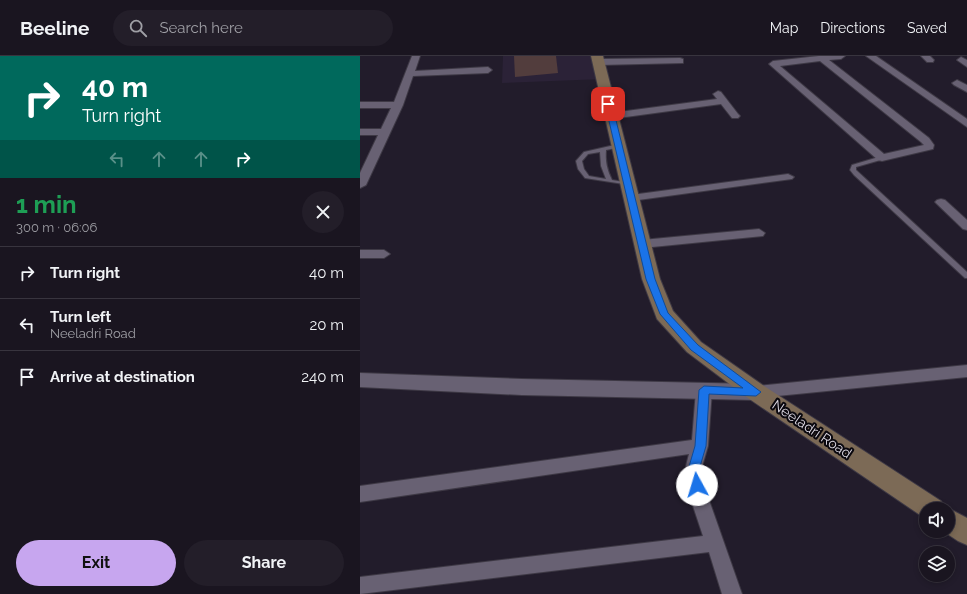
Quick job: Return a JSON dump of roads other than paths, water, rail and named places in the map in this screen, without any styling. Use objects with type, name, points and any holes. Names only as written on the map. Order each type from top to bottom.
[{"type":"main road","name":"Neeladri Road","points":[[598,59],[611,116],[611,147],[642,244],[651,279],[664,314],[694,347],[756,392],[921,502]]},
{"type":"main road","points":[[955,525],[967,533]]},
{"type":"street","points":[[360,185],[365,162],[385,132],[398,105],[416,56]]},
{"type":"street","points":[[821,58],[930,145],[929,147],[882,158],[773,64],[783,60],[841,56]]},
{"type":"street","points":[[870,56],[967,124]]},
{"type":"street","points":[[598,59],[680,61]]},
{"type":"street","points":[[409,74],[488,70]]},
{"type":"street","points":[[957,83],[967,89]]},
{"type":"street","points":[[611,116],[720,97],[735,116]]},
{"type":"street","points":[[360,104],[398,105]]},
{"type":"street","points":[[360,132],[385,132]]},
{"type":"street","points":[[623,188],[788,177]]},
{"type":"street","points":[[941,202],[967,226]]},
{"type":"street","points":[[642,244],[759,234]]},
{"type":"street","points":[[360,254],[384,254]]},
{"type":"street","points":[[360,380],[522,387],[756,392],[967,371]]},
{"type":"street","points":[[704,390],[700,446],[693,470],[700,500],[732,594]]},
{"type":"street","points":[[360,494],[700,446]]},
{"type":"street","points":[[360,586],[715,543]]},
{"type":"lane","points":[[611,147],[586,153],[579,161],[581,169],[587,177],[623,188]]},
{"type":"lane","points":[[882,158],[854,166],[853,170],[967,276]]}]
